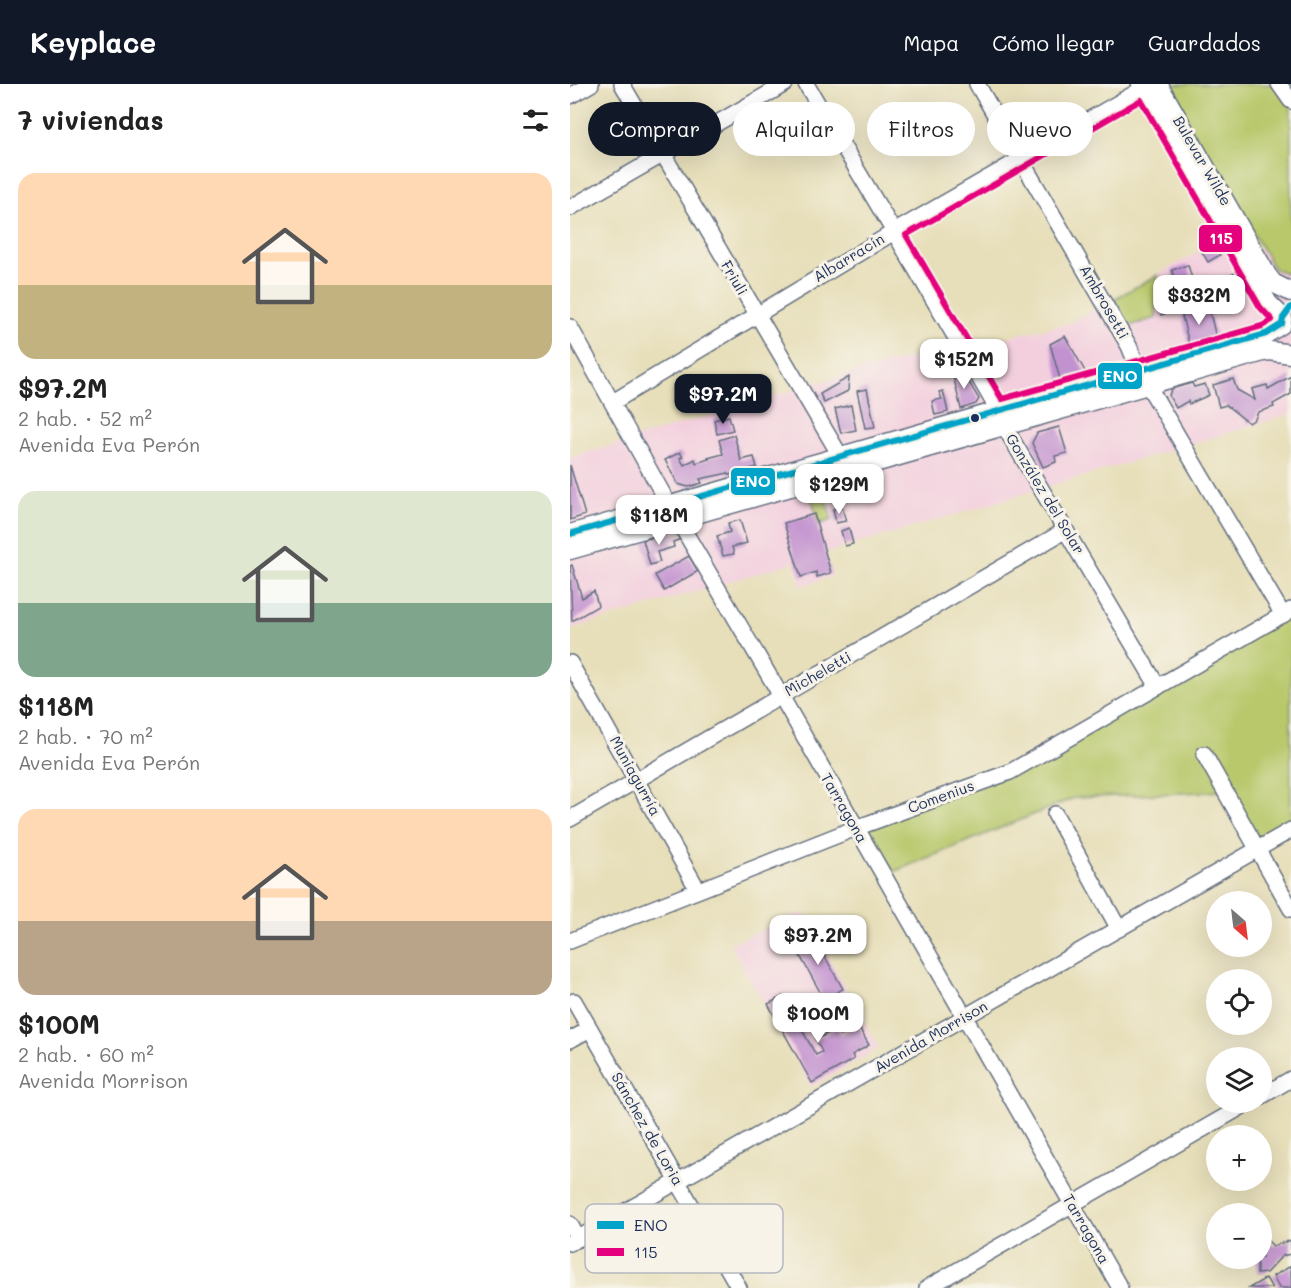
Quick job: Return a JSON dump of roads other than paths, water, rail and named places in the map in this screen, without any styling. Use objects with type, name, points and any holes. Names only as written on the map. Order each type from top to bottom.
[{"type":"main road","name":"Bulevar Wilde","points":[[1148,85],[1267,275],[1274,283],[1291,292]]},
{"type":"main road","name":"Bulevar Wilde","points":[[1148,85],[1268,303],[1285,316]]},
{"type":"main road","points":[[1285,316],[1282,334],[1291,349]]},
{"type":"main road","points":[[570,534],[673,512],[1143,377],[1266,334],[1285,316]]},
{"type":"main road","points":[[1143,377],[1263,352],[1291,354]]},
{"type":"main road","points":[[570,550],[673,512]]},
{"type":"street","points":[[570,96],[591,84]]},
{"type":"street","name":"Friuli","points":[[622,84],[632,102]]},
{"type":"street","points":[[721,121],[785,84]]},
{"type":"street","name":"González del Solar","points":[[806,84],[1158,687]]},
{"type":"street","name":"Ambrosetti","points":[[977,84],[1129,346],[1143,377],[1287,613]]},
{"type":"street","points":[[1279,84],[1291,101]]},
{"type":"street","name":"Albarracín","points":[[614,402],[894,232],[1148,85]]},
{"type":"street","points":[[570,208],[661,156]]},
{"type":"street","name":"Friuli","points":[[664,156],[844,463]]},
{"type":"street","name":"Tarragona","points":[[570,327],[614,402],[673,512],[1120,1288]]},
{"type":"street","name":"Micheletti","points":[[570,819],[1066,530]]},
{"type":"street","name":"Comenius","points":[[570,941],[856,828],[1011,772],[1287,613]]},
{"type":"street","name":"Muniagurría","points":[[570,663],[698,890]]},
{"type":"street","points":[[1204,754],[1291,909]]},
{"type":"street","points":[[1055,814],[1119,929]]},
{"type":"street","name":"Avenida Morrison","points":[[639,1204],[1291,830]]},
{"type":"street","name":"Sánchez de Loria","points":[[574,1002],[691,1204]]},
{"type":"street","points":[[570,1040],[590,1029]]},
{"type":"street","points":[[1272,1090],[1291,1079]]},
{"type":"street","points":[[927,1288],[1231,1113]]},
{"type":"street","points":[[570,1224],[574,1241]]},
{"type":"street","name":"Sánchez de Loria","points":[[730,1273],[739,1288]]}]
